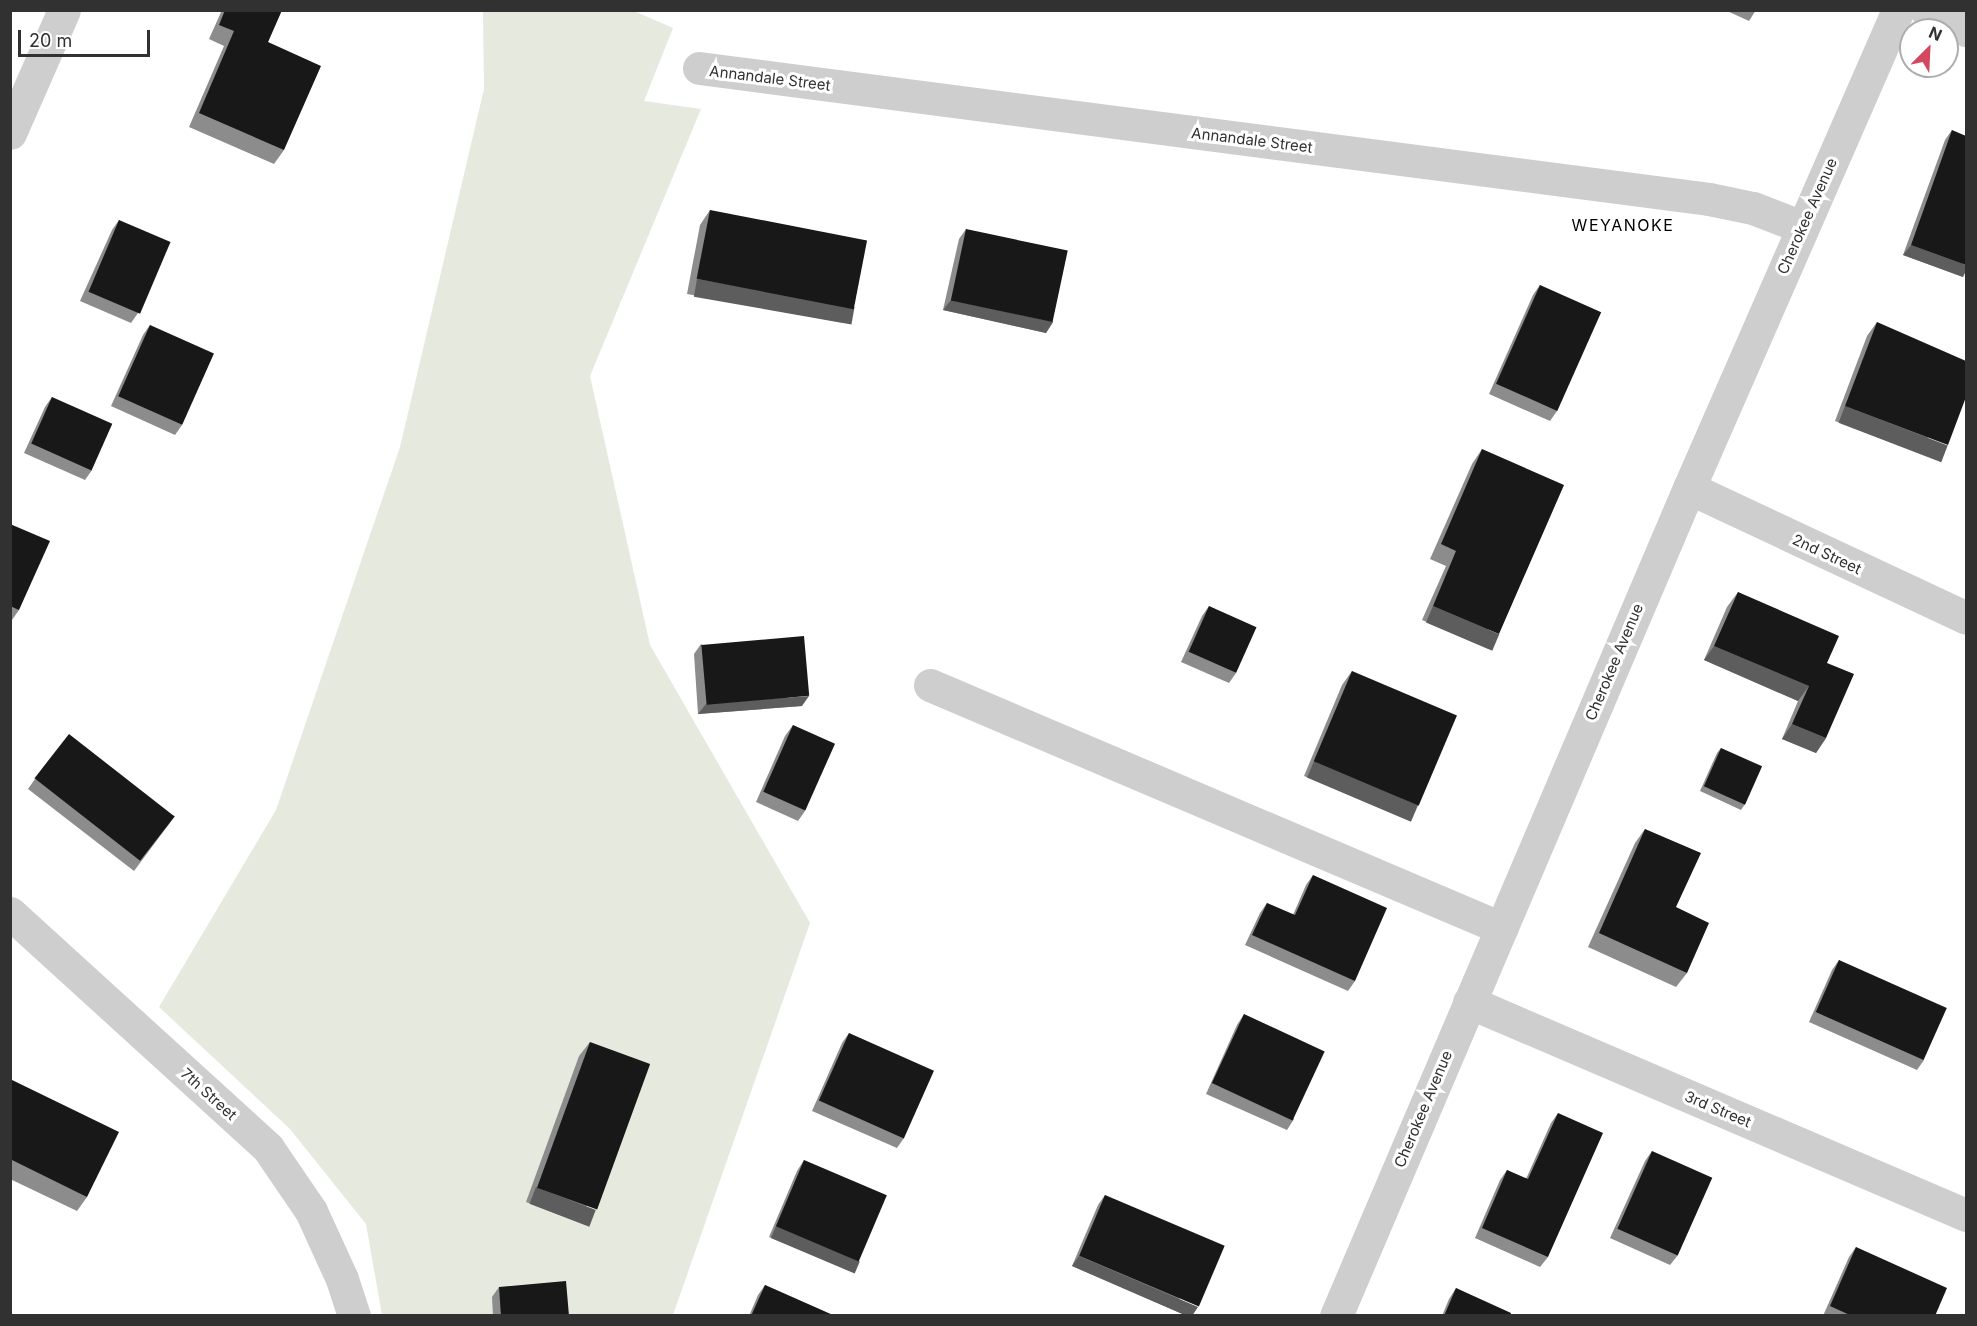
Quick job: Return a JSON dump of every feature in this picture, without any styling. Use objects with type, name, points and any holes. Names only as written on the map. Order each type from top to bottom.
[{"type":"street","points":[[10,133],[64,10]]},
{"type":"street","name":"Cherokee Avenue","points":[[1336,1316],[1689,488],[1898,10]]},
{"type":"street","points":[[1926,10],[1966,30]]},
{"type":"street","name":"Annandale Street","points":[[699,68],[1709,200],[1753,208],[1802,226]]},
{"type":"street","name":"2nd Street","points":[[1689,488],[1966,618]]},
{"type":"street","points":[[930,685],[1501,927]]},
{"type":"street","name":"7th Street","points":[[10,913],[268,1148],[311,1210],[342,1279],[354,1316]]},
{"type":"street","name":"3rd Street","points":[[1469,1002],[1966,1215]]},
{"type":"shaded area","points":[[483,11],[634,11],[673,28],[644,101],[701,109],[590,376],[650,645],[810,923],[673,1315],[382,1315],[366,1224],[290,1129],[159,1007],[276,810],[400,447],[484,89]]},
{"type":"building","points":[[225,10],[282,10],[268,42],[321,66],[284,150],[199,113],[234,31],[219,25]]},
{"type":"building","points":[[1952,130],[1966,136],[1966,265],[1911,245]]},
{"type":"building","points":[[710,210],[867,241],[854,309],[697,279]]},
{"type":"building","points":[[119,220],[171,242],[140,314],[89,292]]},
{"type":"building","points":[[966,229],[1068,251],[1053,322],[951,300]]},
{"type":"building","points":[[1540,285],[1601,312],[1557,411],[1496,384]]},
{"type":"building","points":[[1877,322],[1966,361],[1966,397],[1948,445],[1845,406]]},
{"type":"building","points":[[150,325],[214,353],[182,425],[118,396]]},
{"type":"building","points":[[52,397],[112,424],[92,470],[31,444]]},
{"type":"building","points":[[1482,449],[1564,485],[1499,634],[1433,606],[1456,551],[1441,544]]},
{"type":"building","points":[[10,524],[50,541],[19,610],[10,606]]},
{"type":"building","points":[[1738,592],[1839,636],[1827,663],[1854,674],[1826,738],[1792,724],[1809,686],[1714,646]]},
{"type":"building","points":[[1209,606],[1257,627],[1236,673],[1189,652]]},
{"type":"building","points":[[804,636],[809,696],[707,705],[701,645]]},
{"type":"building","points":[[1352,671],[1457,716],[1419,806],[1314,761]]},
{"type":"building","points":[[793,725],[835,744],[805,810],[763,792]]},
{"type":"building","points":[[69,734],[175,816],[140,861],[35,778]]},
{"type":"building","points":[[1721,748],[1762,766],[1745,805],[1704,786]]},
{"type":"building","points":[[1645,829],[1701,853],[1676,907],[1709,923],[1687,973],[1599,933]]},
{"type":"building","points":[[1313,875],[1387,908],[1355,981],[1252,935],[1267,903],[1295,915]]},
{"type":"building","points":[[1839,960],[1947,1008],[1924,1060],[1816,1012]]},
{"type":"building","points":[[1244,1014],[1325,1052],[1293,1120],[1212,1083]]},
{"type":"building","points":[[849,1033],[934,1071],[904,1138],[819,1101]]},
{"type":"building","points":[[590,1042],[650,1064],[597,1210],[537,1188]]},
{"type":"building","points":[[10,1079],[119,1132],[87,1197],[10,1159]]},
{"type":"building","points":[[1558,1113],[1603,1133],[1548,1257],[1482,1228],[1507,1170],[1528,1179]]},
{"type":"building","points":[[1652,1151],[1712,1178],[1678,1255],[1617,1229]]},
{"type":"building","points":[[804,1160],[887,1195],[859,1261],[776,1226]]},
{"type":"building","points":[[1105,1195],[1225,1246],[1199,1307],[1079,1256]]},
{"type":"building","points":[[1856,1247],[1947,1288],[1935,1316],[1852,1316],[1830,1306]]},
{"type":"building","points":[[566,1281],[569,1316],[501,1316],[499,1287]]},
{"type":"building","points":[[765,1285],[835,1316],[751,1316]]},
{"type":"building","points":[[1456,1288],[1511,1313],[1510,1316],[1444,1316]]},
{"type":"district","name":"WEYANOKE","points":[[1623,225]]}]
